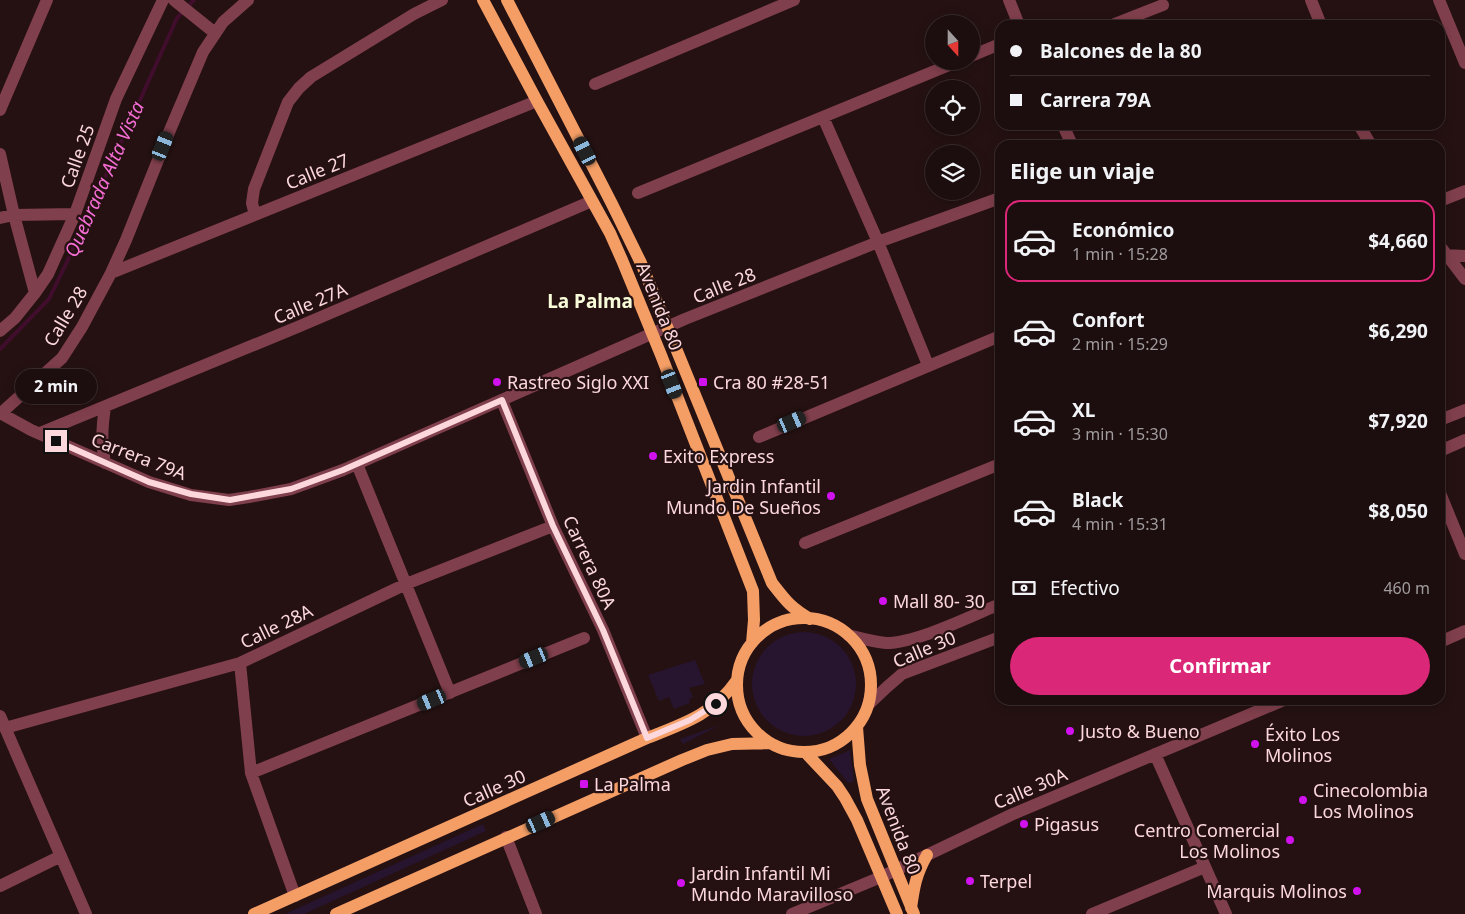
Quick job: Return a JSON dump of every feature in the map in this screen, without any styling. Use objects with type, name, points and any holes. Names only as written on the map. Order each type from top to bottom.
[{"type":"main road","name":"Avenida 80","points":[[483,0],[610,233],[622,260],[753,591],[754,620],[752,643]]},
{"type":"main road","name":"Avenida 80","points":[[510,1],[640,263],[772,583],[795,610],[810,619]]},
{"type":"main road","points":[[810,619],[830,624],[848,635],[861,649],[869,666],[871,690],[864,716],[857,727],[834,745],[820,750],[805,752],[787,750],[770,743],[753,729],[744,716],[737,692],[740,667],[752,643],[764,632],[778,624],[794,620],[810,619]]},
{"type":"main road","name":"Calle 30","points":[[254,914],[690,720],[705,712],[723,698],[737,680]]},
{"type":"main road","name":"Avenida 80","points":[[857,727],[860,765],[867,799],[913,911]]},
{"type":"main road","points":[[336,914],[506,837],[707,750],[732,744],[770,743]]},
{"type":"main road","name":"Avenida 80","points":[[805,752],[845,798],[857,820],[897,914]]},
{"type":"main road","points":[[913,911],[917,876],[919,868],[927,855]]},
{"type":"street","points":[[0,110],[48,0]]},
{"type":"street","name":"Calle 25","points":[[0,331],[14,318],[48,274],[75,214],[116,99],[163,0]]},
{"type":"street","points":[[111,273],[203,52],[224,22],[248,0]]},
{"type":"street","points":[[255,215],[252,203],[254,189],[288,102],[299,88],[319,72],[414,14],[442,0]]},
{"type":"street","points":[[595,84],[776,4],[794,0]]},
{"type":"street","points":[[1009,0],[1017,20]]},
{"type":"street","points":[[1311,0],[1318,20]]},
{"type":"street","points":[[1439,0],[1465,63]]},
{"type":"street","points":[[178,3],[215,33]]},
{"type":"street","points":[[1125,20],[1163,5]]},
{"type":"street","points":[[980,52],[995,46]]},
{"type":"street","points":[[638,193],[937,70]]},
{"type":"street","name":"Calle 27","points":[[111,273],[537,101]]},
{"type":"street","points":[[823,117],[878,242],[928,365]]},
{"type":"street","points":[[0,154],[35,293]]},
{"type":"street","points":[[1445,199],[1465,192]]},
{"type":"street","name":"Calle 28","points":[[357,464],[668,327],[878,242],[995,200]]},
{"type":"street","name":"Calle 27A","points":[[40,434],[300,326],[592,201]]},
{"type":"street","points":[[0,218],[14,215],[75,214]]},
{"type":"street","points":[[1445,252],[1465,256]]},
{"type":"street","points":[[1445,254],[1465,279]]},
{"type":"street","name":"Calle 28","points":[[0,413],[62,358],[82,327],[111,273]]},
{"type":"street","points":[[758,436],[995,338]]},
{"type":"street","name":"Carrera 80A","points":[[502,400],[553,526],[603,630],[647,738]]},
{"type":"street","points":[[104,463],[101,442],[105,406]]},
{"type":"street","points":[[1445,418],[1465,410]]},
{"type":"street","name":"Carrera 79A","points":[[0,413],[40,434],[149,482],[191,494],[230,500],[291,489],[357,464]]},
{"type":"street","points":[[1445,449],[1465,440]]},
{"type":"street","points":[[357,464],[450,693]]},
{"type":"street","points":[[805,543],[995,466]]},
{"type":"street","points":[[1445,505],[1465,554]]},
{"type":"street","name":"Calle 28A","points":[[2,722],[240,663],[406,584],[553,526]]},
{"type":"street","name":"Calle 30","points":[[848,635],[885,643],[904,640],[938,630],[995,606]]},
{"type":"street","points":[[1445,640],[1465,631]]},
{"type":"street","points":[[251,773],[584,638]]},
{"type":"street","name":"Calle 30","points":[[868,705],[902,674],[995,639]]},
{"type":"street","points":[[240,663],[251,773],[295,896]]},
{"type":"street","name":"Calle 30A","points":[[794,914],[881,877],[1013,814],[1272,705]]},
{"type":"street","points":[[2,722],[86,914]]},
{"type":"street","points":[[1155,754],[1226,914]]},
{"type":"street","points":[[506,837],[536,914]]},
{"type":"street","points":[[0,886],[61,856]]},
{"type":"street","points":[[1092,914],[1205,867]]},
{"type":"shaded area","points":[[804,632],[824,636],[841,647],[852,664],[856,684],[852,704],[841,721],[824,732],[804,736],[784,732],[767,721],[756,704],[752,684],[756,664],[767,647],[784,636]]},
{"type":"shaded area","points":[[695,660],[705,684],[689,688],[693,697],[689,699],[690,703],[674,709],[669,697],[659,701],[648,675]]},
{"type":"shaded area","points":[[720,725],[683,744],[680,739]]},
{"type":"shaded area","points":[[850,750],[854,781],[848,783],[829,759]]},
{"type":"shaded area","points":[[483,824],[486,831],[304,914],[285,914]]},
{"type":"waterway","name":"Quebrada Alta Vista","points":[[0,349],[49,299],[177,18],[194,0]]},
{"type":"place","name":"Rastreo Siglo XXI","points":[[497,382]]},
{"type":"place","name":"Cra 80 #28-51","points":[[703,382]]},
{"type":"place","name":"Exito Express","points":[[653,456]]},
{"type":"place","name":"Jardin Infantil Mundo De Sueños","points":[[831,496]]},
{"type":"place","name":"Mall 80- 30","points":[[883,601]]},
{"type":"place","name":"Justo & Bueno","points":[[1070,731]]},
{"type":"place","name":"Éxito Los Molinos","points":[[1255,744]]},
{"type":"place","name":"La Palma","points":[[584,784]]},
{"type":"place","name":"Cinecolombia Los Molinos","points":[[1303,800]]},
{"type":"place","name":"Pigasus","points":[[1024,824]]},
{"type":"place","name":"Centro Comercial Los Molinos","points":[[1290,840]]},
{"type":"place","name":"Terpel","points":[[970,881]]},
{"type":"place","name":"Jardin Infantil Mi Mundo Maravilloso","points":[[681,883]]},
{"type":"place","name":"Marquis Molinos","points":[[1357,891]]},
{"type":"district","name":"La Palma","points":[[590,301]]},
{"type":"route","points":[[56,441],[149,482],[191,494],[230,500],[291,489],[343,470],[502,400],[553,526],[603,630],[647,738],[697,717],[716,704]]}]
